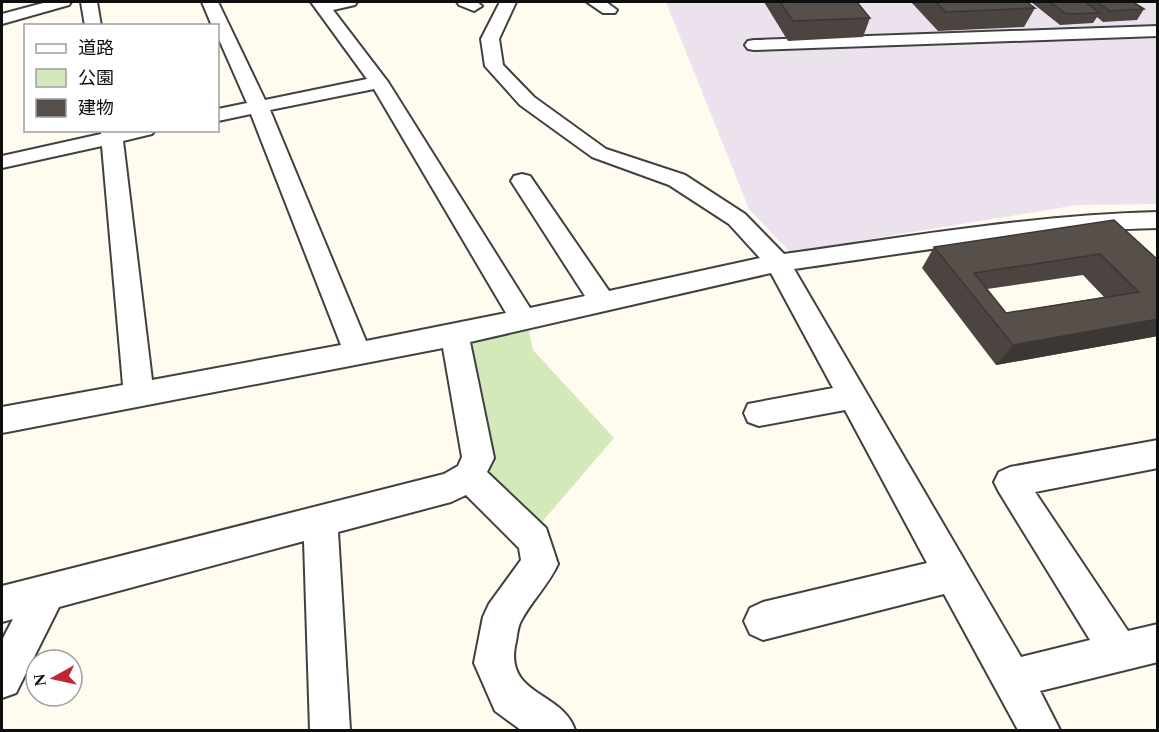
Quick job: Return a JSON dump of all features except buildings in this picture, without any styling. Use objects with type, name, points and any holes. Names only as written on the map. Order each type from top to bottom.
[{"type":"street","points":[[2,19],[63,2]]},
{"type":"street","points":[[89,2],[93,24]]},
{"type":"street","points":[[210,2],[258,106],[358,354]]},
{"type":"street","points":[[321,4],[349,2]]},
{"type":"street","points":[[508,2],[490,39],[494,66],[527,101],[599,153],[677,180],[737,219],[778,263],[1040,730]]},
{"type":"street","points":[[321,4],[379,82],[523,320]]},
{"type":"street","points":[[754,45],[1158,31]]},
{"type":"street","points":[[219,115],[379,82]]},
{"type":"street","points":[[2,162],[112,134],[128,132]]},
{"type":"street","points":[[112,134],[139,394]]},
{"type":"street","points":[[522,181],[602,302]]},
{"type":"street","points":[[2,420],[455,335],[778,263],[981,235],[1106,221],[1158,220]]},
{"type":"street","points":[[1106,221],[1132,244]]},
{"type":"street","points":[[2,604],[451,487],[469,476],[478,458],[455,335]]},
{"type":"street","points":[[759,413],[853,396]]},
{"type":"street","points":[[1119,651],[1010,482],[1158,454]]},
{"type":"street","points":[[469,476],[534,540],[540,564],[502,617],[494,663],[509,697],[555,730]]},
{"type":"street","points":[[320,521],[330,730]]},
{"type":"street","points":[[764,621],[953,574]]},
{"type":"street","points":[[2,680],[47,593]]},
{"type":"street","points":[[1012,679],[1158,643]]},
{"type":"shaded area","points":[[666,2],[1157,2],[1157,204],[1077,205],[790,252],[749,209]]},
{"type":"green space","points":[[528,326],[533,350],[614,438],[536,529],[479,475],[463,339]]}]
